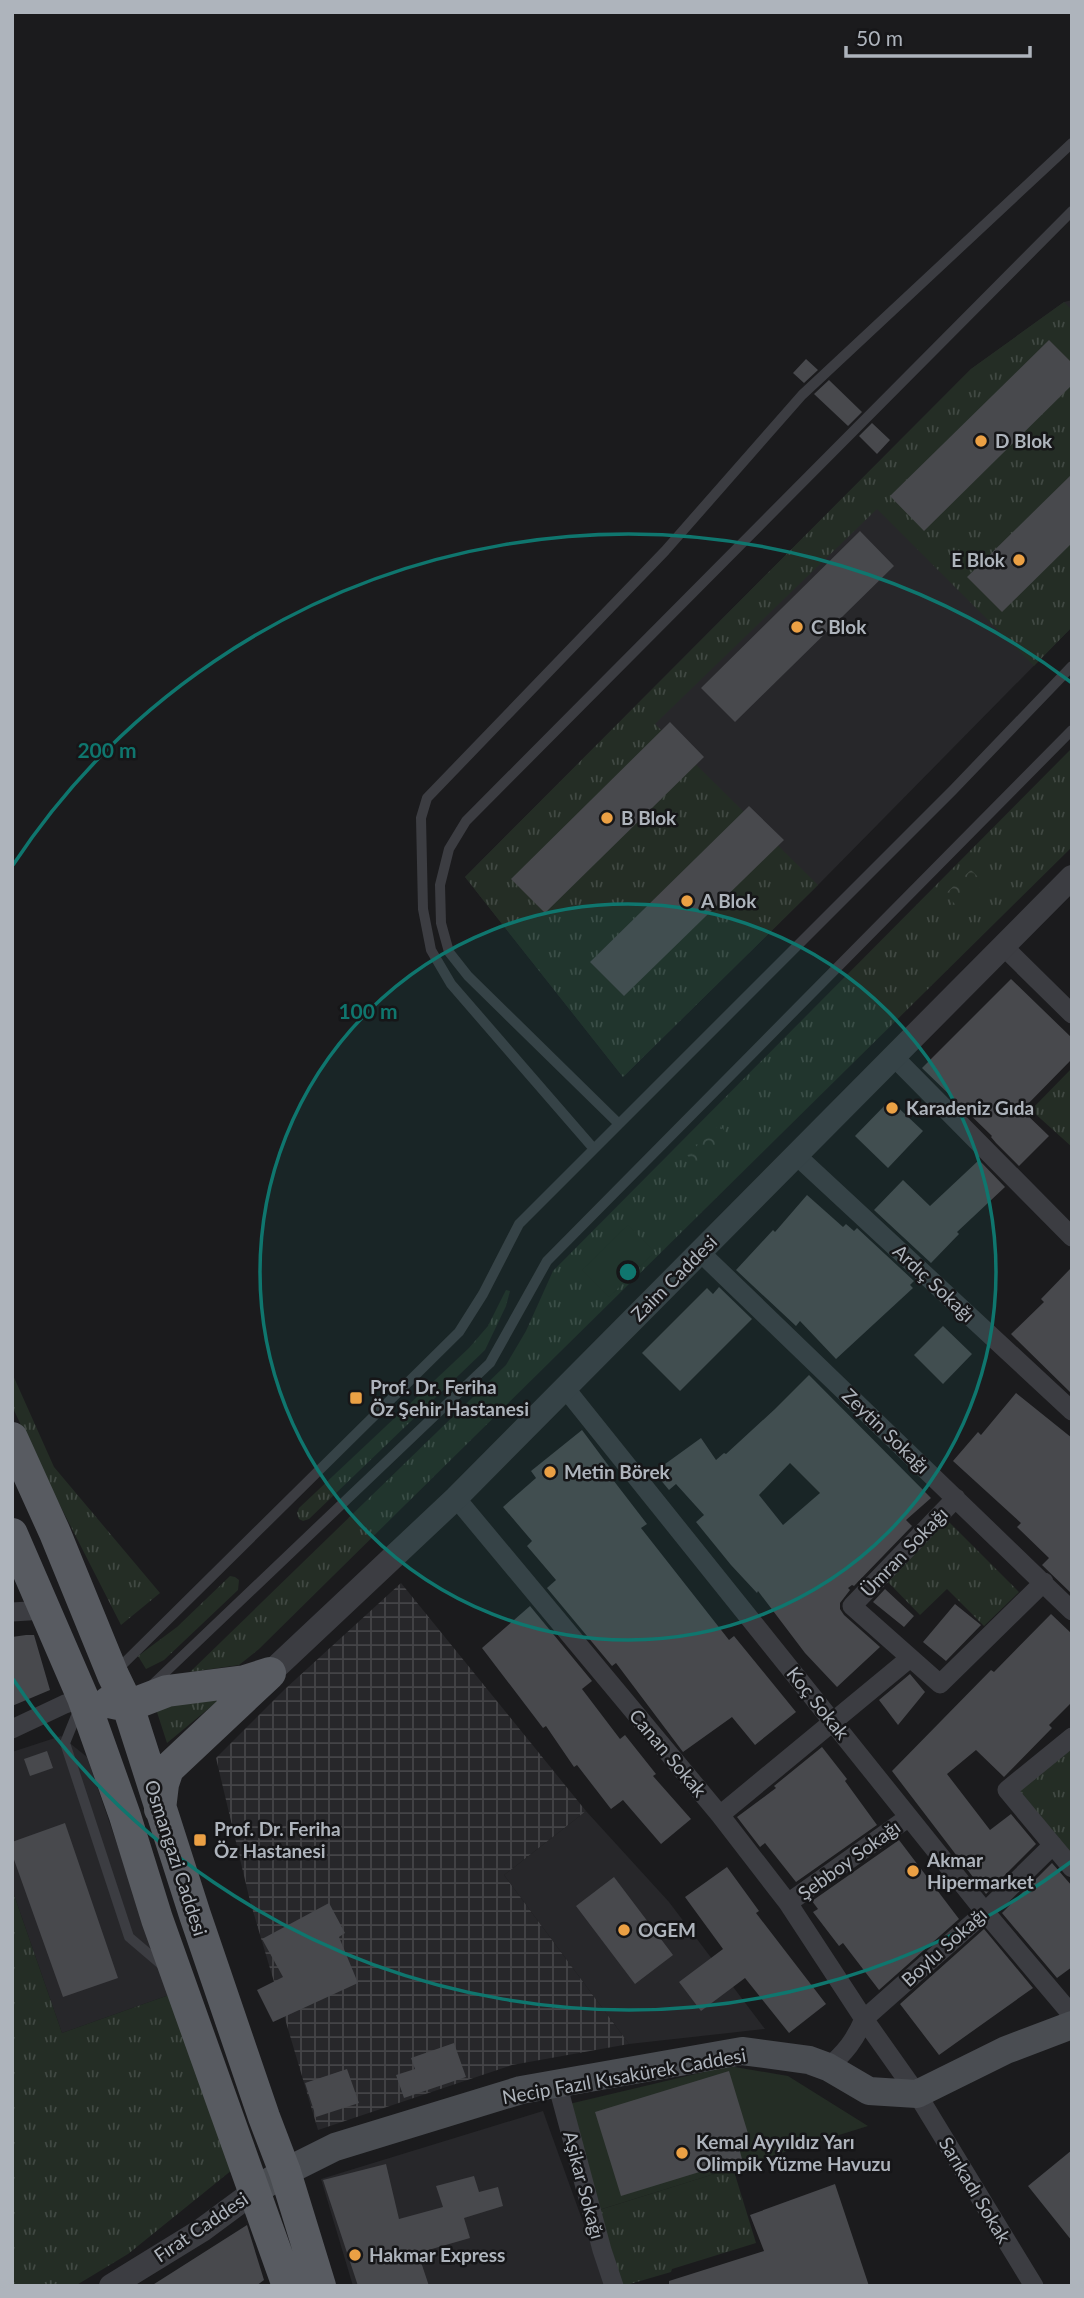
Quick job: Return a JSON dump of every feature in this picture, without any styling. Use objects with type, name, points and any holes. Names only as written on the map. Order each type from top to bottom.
[{"type":"main road","name":"Osmangazi Caddesi","points":[[12,1438],[128,1706],[160,1809],[285,2172],[320,2286]]},
{"type":"main road","name":"Osmangazi Caddesi","points":[[12,1534],[83,1698],[232,2132],[256,2190],[288,2286]]},
{"type":"main road","points":[[83,1698],[128,1706],[167,1691],[245,1681],[270,1673]]},
{"type":"main road","points":[[160,1809],[168,1769],[270,1673]]},
{"type":"main road","points":[[83,1698],[113,1675]]},
{"type":"main road","name":"Necip Fazıl Kısakürek Caddesi","points":[[256,2190],[335,2147],[521,2090],[742,2051],[809,2060],[828,2067],[869,2091],[917,2094],[1006,2050],[1072,2025]]},
{"type":"street","name":"Zaim Caddesi","points":[[270,1673],[456,1498],[1072,877]]},
{"type":"street","points":[[1003,946],[1072,1014]]},
{"type":"street","points":[[894,1057],[1072,1237]]},
{"type":"street","name":"Ardıç Sokağı","points":[[796,1155],[1072,1411]]},
{"type":"street","name":"Zeytin Sokağı","points":[[700,1252],[1072,1611]]},
{"type":"street","name":"Koç Sokak","points":[[565,1388],[985,1912],[1072,2015]]},
{"type":"street","name":"Canan Sokak","points":[[456,1498],[720,1815],[789,1903],[864,2019],[917,2094]]},
{"type":"street","name":"Ümran Sokağı","points":[[910,1658],[852,1606],[956,1498]]},
{"type":"street","points":[[720,1815],[910,1658],[940,1684],[1044,1582]]},
{"type":"street","points":[[12,1612],[45,1610]]},
{"type":"street","points":[[12,1730],[83,1698]]},
{"type":"street","points":[[1072,1737],[1007,1790],[1072,1868]]},
{"type":"street","name":"Şebboy Sokağı","points":[[789,1903],[909,1817]]},
{"type":"street","name":"Boylu Sokağı","points":[[864,2019],[985,1912],[1053,1844]]},
{"type":"street","points":[[828,2067],[843,2055],[855,2039],[864,2019]]},
{"type":"street","name":"Aşikar Sokağı","points":[[557,2083],[614,2286]]},
{"type":"street","name":"Sarıkadı Sokak","points":[[917,2094],[1034,2286]]},
{"type":"street","name":"Fırat Caddesi","points":[[111,2286],[202,2230],[256,2190]]},
{"type":"lane","points":[[594,1149],[451,984],[431,950],[423,909],[421,818],[427,798],[665,551],[802,395],[1072,143]]},
{"type":"lane","points":[[619,1124],[468,976],[449,952],[441,923],[440,885],[449,849],[466,821],[1072,211]]},
{"type":"lane","points":[[113,1675],[459,1332],[483,1294],[519,1224],[953,790],[1072,666]]},
{"type":"lane","points":[[128,1706],[490,1363],[547,1261],[1072,730]]},
{"type":"shaded area","points":[[1072,300],[1072,627],[818,885],[623,1077],[465,877],[971,369],[1064,302]]},
{"type":"shaded area","points":[[401,1583],[586,1811],[504,1875],[629,2044],[512,2065],[318,2130],[250,1901],[216,1758],[285,1689]]},
{"type":"shaded area","points":[[61,1736],[87,1757],[169,1995],[62,2033],[12,1889],[12,1752]]},
{"type":"shaded area","points":[[586,1811],[669,1902],[765,2029],[629,2044],[504,1875]]},
{"type":"shaded area","points":[[543,2111],[606,2286],[353,2286],[321,2179]]},
{"type":"green space","points":[[1064,302],[1072,310],[1072,627],[1034,666],[877,509],[655,724],[818,885],[623,1077],[465,877],[971,369]]},
{"type":"green space","points":[[1072,748],[1072,847],[259,1649],[239,1665],[190,1672],[506,1365],[526,1331],[553,1271]]},
{"type":"green space","points":[[971,870],[984,883],[959,908],[945,894]]},
{"type":"green space","points":[[1072,1068],[1072,1147],[1031,1110]]},
{"type":"green space","points":[[719,1125],[734,1140],[701,1170],[687,1155]]},
{"type":"green space","points":[[628,1225],[655,1252],[609,1297],[582,1270]]},
{"type":"green space","points":[[506,1290],[510,1291],[506,1306],[485,1350],[309,1519],[299,1519],[299,1508],[469,1348],[488,1326]]},
{"type":"green space","points":[[12,1373],[54,1467],[160,1593],[121,1625],[12,1406]]},
{"type":"green space","points":[[947,1520],[1019,1592],[984,1626],[947,1589],[920,1615],[886,1580]]},
{"type":"green space","points":[[230,1576],[239,1580],[238,1590],[164,1660],[146,1669],[138,1656],[177,1627]]},
{"type":"green space","points":[[225,1695],[167,1743],[155,1706]]},
{"type":"green space","points":[[1072,1746],[1072,1859],[1017,1792]]},
{"type":"green space","points":[[12,1889],[62,2033],[169,1995],[232,2170],[128,2254],[75,2286],[12,2286]]},
{"type":"green space","name":"Kemal Ayyıldız Yarı Olimpik Yüzme Havuzu","points":[[729,2066],[788,2076],[868,2126],[599,2210],[569,2104]]},
{"type":"green space","points":[[733,2168],[756,2243],[623,2286],[599,2210]]},
{"type":"building","name":"D Blok","points":[[1049,340],[1072,363],[1072,385],[924,531],[890,496]]},
{"type":"building","points":[[806,359],[818,370],[804,383],[793,373]]},
{"type":"building","points":[[829,380],[862,412],[848,426],[814,394]]},
{"type":"building","points":[[872,423],[890,440],[877,454],[859,436]]},
{"type":"building","name":"E Blok","points":[[1072,474],[1072,543],[1002,612],[967,577]]},
{"type":"building","name":"C Blok","points":[[860,531],[894,566],[735,722],[701,688]]},
{"type":"building","name":"B Blok","points":[[670,722],[704,757],[545,913],[511,879]]},
{"type":"building","name":"A Blok","points":[[749,806],[784,840],[624,996],[590,962]]},
{"type":"building","points":[[1011,979],[1072,1038],[1072,1059],[1022,1110],[1049,1136],[1019,1166],[922,1068]]},
{"type":"building","points":[[890,1100],[923,1131],[888,1168],[855,1136]]},
{"type":"building","points":[[979,1160],[1005,1187],[957,1232],[959,1234],[931,1263],[874,1210],[903,1180],[930,1206]]},
{"type":"building","points":[[807,1195],[843,1227],[846,1224],[854,1231],[857,1228],[914,1281],[910,1285],[913,1288],[836,1359],[800,1321],[796,1326],[736,1270],[773,1230],[775,1232]]},
{"type":"building","points":[[1072,1267],[1072,1394],[1011,1334],[1044,1302],[1041,1299]]},
{"type":"building","points":[[719,1287],[752,1319],[680,1391],[642,1353],[707,1288],[713,1294]]},
{"type":"building","points":[[943,1326],[972,1354],[943,1384],[914,1355]]},
{"type":"building","points":[[809,1375],[931,1498],[906,1520],[912,1526],[854,1586],[848,1588],[850,1590],[840,1603],[844,1615],[880,1647],[837,1687],[805,1653],[758,1591],[757,1593],[731,1565],[696,1522],[704,1515],[676,1484],[669,1490],[654,1472],[701,1438],[716,1460],[775,1409]],"holes":[[[790,1463],[820,1493],[783,1525],[759,1495]]]},
{"type":"building","points":[[1016,1393],[1072,1438],[1072,1594],[1042,1565],[1049,1558],[1017,1527],[1021,1523],[953,1461],[978,1432],[981,1435]]},
{"type":"building","points":[[582,1430],[611,1469],[607,1472],[647,1524],[641,1528],[729,1640],[734,1636],[796,1712],[755,1745],[732,1717],[683,1752],[616,1663],[612,1666],[547,1588],[556,1580],[527,1546],[532,1541],[503,1507],[536,1478],[531,1471]]},
{"type":"building","points":[[885,1589],[914,1616],[904,1627],[873,1602]]},
{"type":"building","points":[[955,1604],[981,1625],[946,1661],[923,1642]]},
{"type":"building","points":[[530,1606],[592,1681],[582,1689],[620,1739],[625,1735],[656,1774],[653,1776],[691,1819],[661,1844],[623,1800],[611,1809],[577,1765],[574,1767],[546,1726],[543,1728],[482,1648]]},
{"type":"building","points":[[1051,1614],[1072,1634],[1072,1702],[1049,1725],[1052,1728],[1004,1777],[976,1750],[947,1774],[990,1830],[1011,1814],[1036,1844],[986,1894],[892,1771],[991,1670],[994,1672]]},
{"type":"building","points":[[34,1635],[50,1690],[12,1706],[12,1637]]},
{"type":"building","points":[[910,1674],[925,1692],[898,1725],[879,1700]]},
{"type":"building","points":[[822,1747],[877,1825],[796,1882],[765,1843],[760,1847],[737,1817],[776,1788],[774,1786]]},
{"type":"building","points":[[47,1751],[53,1768],[30,1776],[24,1759]]},
{"type":"building","points":[[65,1823],[118,1978],[63,1997],[12,1854],[12,1842]]},
{"type":"building","points":[[899,1840],[959,1919],[879,1990],[843,1943],[839,1946],[813,1912],[818,1909],[812,1901]]},
{"type":"building","points":[[1052,1863],[1072,1886],[1072,1967],[1057,1978],[1002,1913]]},
{"type":"building","points":[[727,1867],[759,1911],[756,1913],[826,2004],[789,2033],[745,1978],[701,2011],[679,1982],[723,1949],[685,1897]]},
{"type":"building","name":"OGEM","points":[[614,1877],[673,1955],[635,1984],[576,1906]]},
{"type":"building","points":[[329,1903],[345,1933],[339,1937],[358,1983],[273,2022],[257,1990],[283,1977],[262,1939]]},
{"type":"building","points":[[984,1929],[1033,1988],[939,2055],[900,2004]]},
{"type":"building","points":[[454,2043],[466,2077],[404,2098],[396,2075],[415,2069],[411,2058]]},
{"type":"building","points":[[347,2069],[359,2103],[316,2117],[305,2083]]},
{"type":"building","name":"Kemal Ayyıldız Yarı Olimpik Yüzme Havuzu","points":[[729,2071],[750,2140],[738,2144],[742,2159],[621,2196],[595,2112]]},
{"type":"building","points":[[1072,2150],[1072,2241],[1028,2186]]},
{"type":"building","points":[[386,2164],[399,2219],[443,2207],[436,2186],[474,2176],[479,2192],[498,2187],[503,2206],[464,2218],[470,2238],[418,2253],[429,2286],[358,2286],[323,2180]]},
{"type":"building","points":[[835,2184],[869,2286],[669,2286],[669,2281],[764,2251],[750,2215]]},
{"type":"building","points":[[247,2225],[264,2280],[256,2286],[151,2286]]},
{"type":"place","name":"D Blok","points":[[981,441]]},
{"type":"place","name":"E Blok","points":[[1019,560]]},
{"type":"place","name":"C Blok","points":[[797,627]]},
{"type":"place","name":"B Blok","points":[[607,818]]},
{"type":"place","name":"A Blok","points":[[687,901]]},
{"type":"place","name":"Karadeniz Gıda","points":[[892,1108]]},
{"type":"place","name":"Prof. Dr. Feriha Öz Şehir Hastanesi","points":[[356,1398]]},
{"type":"place","name":"Metin Börek","points":[[550,1472]]},
{"type":"place","name":"Prof. Dr. Feriha Öz Hastanesi","points":[[200,1840]]},
{"type":"place","name":"Akmar Hipermarket","points":[[913,1871]]},
{"type":"place","name":"OGEM","points":[[624,1930]]},
{"type":"place","name":"Kemal Ayyıldız Yarı Olimpik Yüzme Havuzu","points":[[682,2153]]},
{"type":"place","name":"Hakmar Express","points":[[355,2255]]}]
